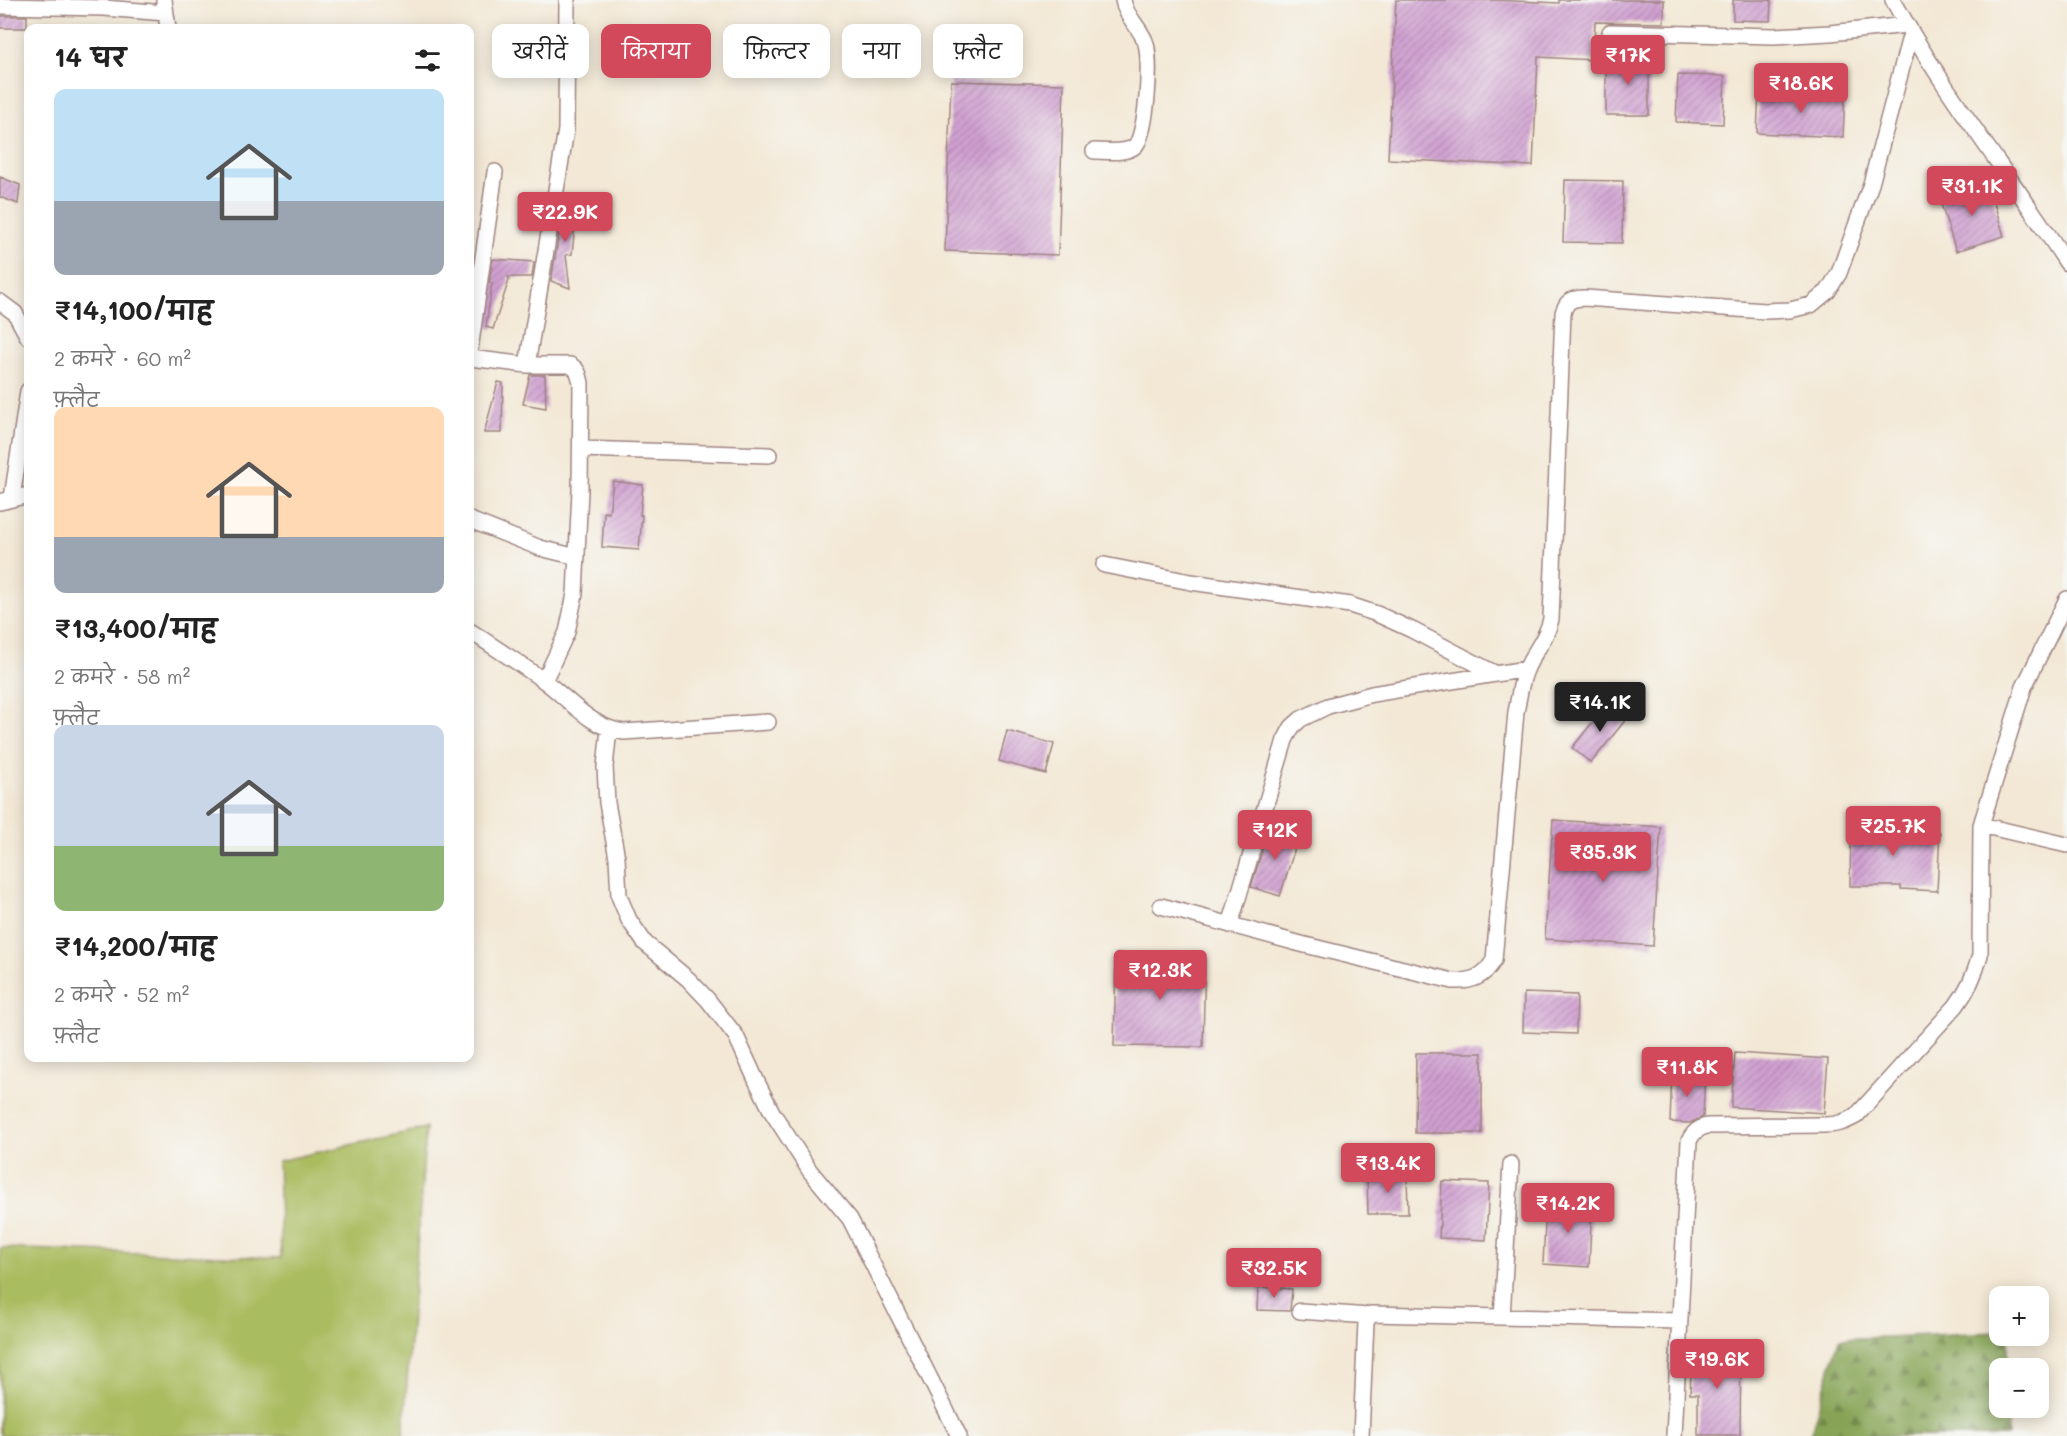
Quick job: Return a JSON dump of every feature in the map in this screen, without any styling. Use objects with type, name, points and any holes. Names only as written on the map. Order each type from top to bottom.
[{"type":"street","points":[[527,365],[566,130],[567,0]]},
{"type":"street","points":[[1094,151],[1126,150],[1133,147],[1144,128],[1148,62],[1146,42],[1129,16],[1123,0]]},
{"type":"street","points":[[1893,0],[1909,29],[2067,263]]},
{"type":"street","points":[[0,6],[104,8],[166,14]]},
{"type":"street","points":[[1610,32],[1739,37],[1909,29]]},
{"type":"street","points":[[1161,906],[1453,981],[1466,982],[1476,980],[1481,976],[1494,960],[1516,712],[1526,669],[1546,636],[1551,619],[1563,313],[1566,304],[1571,300],[1585,298],[1765,311],[1790,310],[1811,305],[1828,291],[1839,273],[1871,184],[1909,29]]},
{"type":"street","points":[[474,322],[495,172]]},
{"type":"street","points":[[0,302],[15,313],[24,330]]},
{"type":"street","points":[[474,358],[527,365],[570,365],[575,367],[581,382],[578,556],[575,594],[567,632],[544,681]]},
{"type":"street","points":[[24,411],[6,500],[24,496]]},
{"type":"street","points":[[581,449],[769,455]]},
{"type":"street","points":[[474,522],[540,548],[578,556]]},
{"type":"street","points":[[1104,565],[1191,582],[1350,605],[1395,622],[1496,674]]},
{"type":"street","points":[[1674,1436],[1689,1141],[1701,1127],[1707,1126],[1836,1125],[1856,1116],[1956,1006],[1969,988],[1980,955],[1981,825],[2024,687],[2067,599]]},
{"type":"street","points":[[474,634],[544,681],[580,711],[609,729],[624,732],[768,722]]},
{"type":"street","points":[[1230,925],[1285,740],[1301,718],[1328,706],[1372,694],[1526,669]]},
{"type":"street","points":[[609,729],[605,767],[607,803],[616,850],[618,888],[629,920],[645,943],[708,1000],[736,1036],[772,1112],[810,1171],[850,1219],[959,1436]]},
{"type":"street","points":[[1981,825],[2067,845]]},
{"type":"street","points":[[1502,1317],[1511,1164]]},
{"type":"street","points":[[1300,1311],[1369,1316],[1380,1314],[1679,1321]]},
{"type":"street","points":[[1361,1436],[1366,1322],[1369,1316]]},
{"type":"green space","points":[[426,1128],[403,1436],[0,1436],[0,1248],[281,1258],[278,1161]]},
{"type":"green space","points":[[1989,1332],[1989,1346],[2008,1346],[2008,1358],[1989,1358],[1989,1418],[2008,1418],[2008,1436],[1810,1436],[1839,1339]]},
{"type":"building","points":[[1396,0],[1559,3],[1559,0],[1664,0],[1664,23],[1595,22],[1593,60],[1538,57],[1533,166],[1388,159]]},
{"type":"building","points":[[1733,0],[1771,0],[1770,21],[1733,20]]},
{"type":"building","points":[[1,16],[27,16],[27,24],[24,24],[24,28],[0,28]]},
{"type":"building","points":[[1606,56],[1649,56],[1649,115],[1606,115]]},
{"type":"building","points":[[1678,75],[1725,76],[1723,124],[1676,122]]},
{"type":"building","points":[[951,81],[1064,84],[1058,255],[945,251]]},
{"type":"building","points":[[1759,91],[1845,95],[1843,137],[1757,133]]},
{"type":"building","points":[[0,177],[20,185],[18,204],[0,197]]},
{"type":"building","points":[[1565,180],[1623,181],[1622,243],[1563,242]]},
{"type":"building","points":[[1988,183],[2004,236],[1956,251],[1939,198]]},
{"type":"building","points":[[578,197],[572,254],[566,255],[570,288],[551,281],[565,199]]},
{"type":"building","points":[[493,259],[534,262],[532,277],[508,277],[493,329],[486,327]]},
{"type":"building","points":[[530,375],[545,375],[546,408],[523,404]]},
{"type":"building","points":[[498,382],[503,383],[502,433],[484,433]]},
{"type":"building","points":[[613,481],[643,485],[639,550],[602,547],[604,512],[609,513]]},
{"type":"building","points":[[1608,703],[1627,718],[1591,763],[1572,748]]},
{"type":"building","points":[[1007,731],[1054,744],[1046,774],[999,761]]},
{"type":"building","points":[[1553,820],[1661,827],[1653,946],[1545,939]]},
{"type":"building","points":[[1851,821],[1891,822],[1890,830],[1940,832],[1937,891],[1901,889],[1901,886],[1850,886]]},
{"type":"building","points":[[1270,826],[1299,835],[1280,896],[1251,887]]},
{"type":"building","points":[[1116,954],[1205,955],[1203,1047],[1114,1046]]},
{"type":"building","points":[[1524,993],[1577,995],[1576,1034],[1523,1032]]},
{"type":"building","points":[[1416,1053],[1482,1053],[1482,1133],[1415,1133]]},
{"type":"building","points":[[1735,1053],[1828,1059],[1824,1113],[1731,1107]]},
{"type":"building","points":[[1672,1073],[1705,1075],[1703,1117],[1690,1123],[1670,1122]]},
{"type":"building","points":[[1407,1173],[1408,1214],[1368,1214],[1367,1174]]},
{"type":"building","points":[[1442,1181],[1489,1183],[1486,1240],[1439,1238]]},
{"type":"building","points":[[1546,1202],[1592,1204],[1589,1267],[1543,1264]]},
{"type":"building","points":[[1258,1287],[1292,1289],[1290,1311],[1257,1310]]},
{"type":"building","points":[[1692,1347],[1741,1349],[1740,1435],[1698,1435],[1698,1394],[1690,1394]]}]
